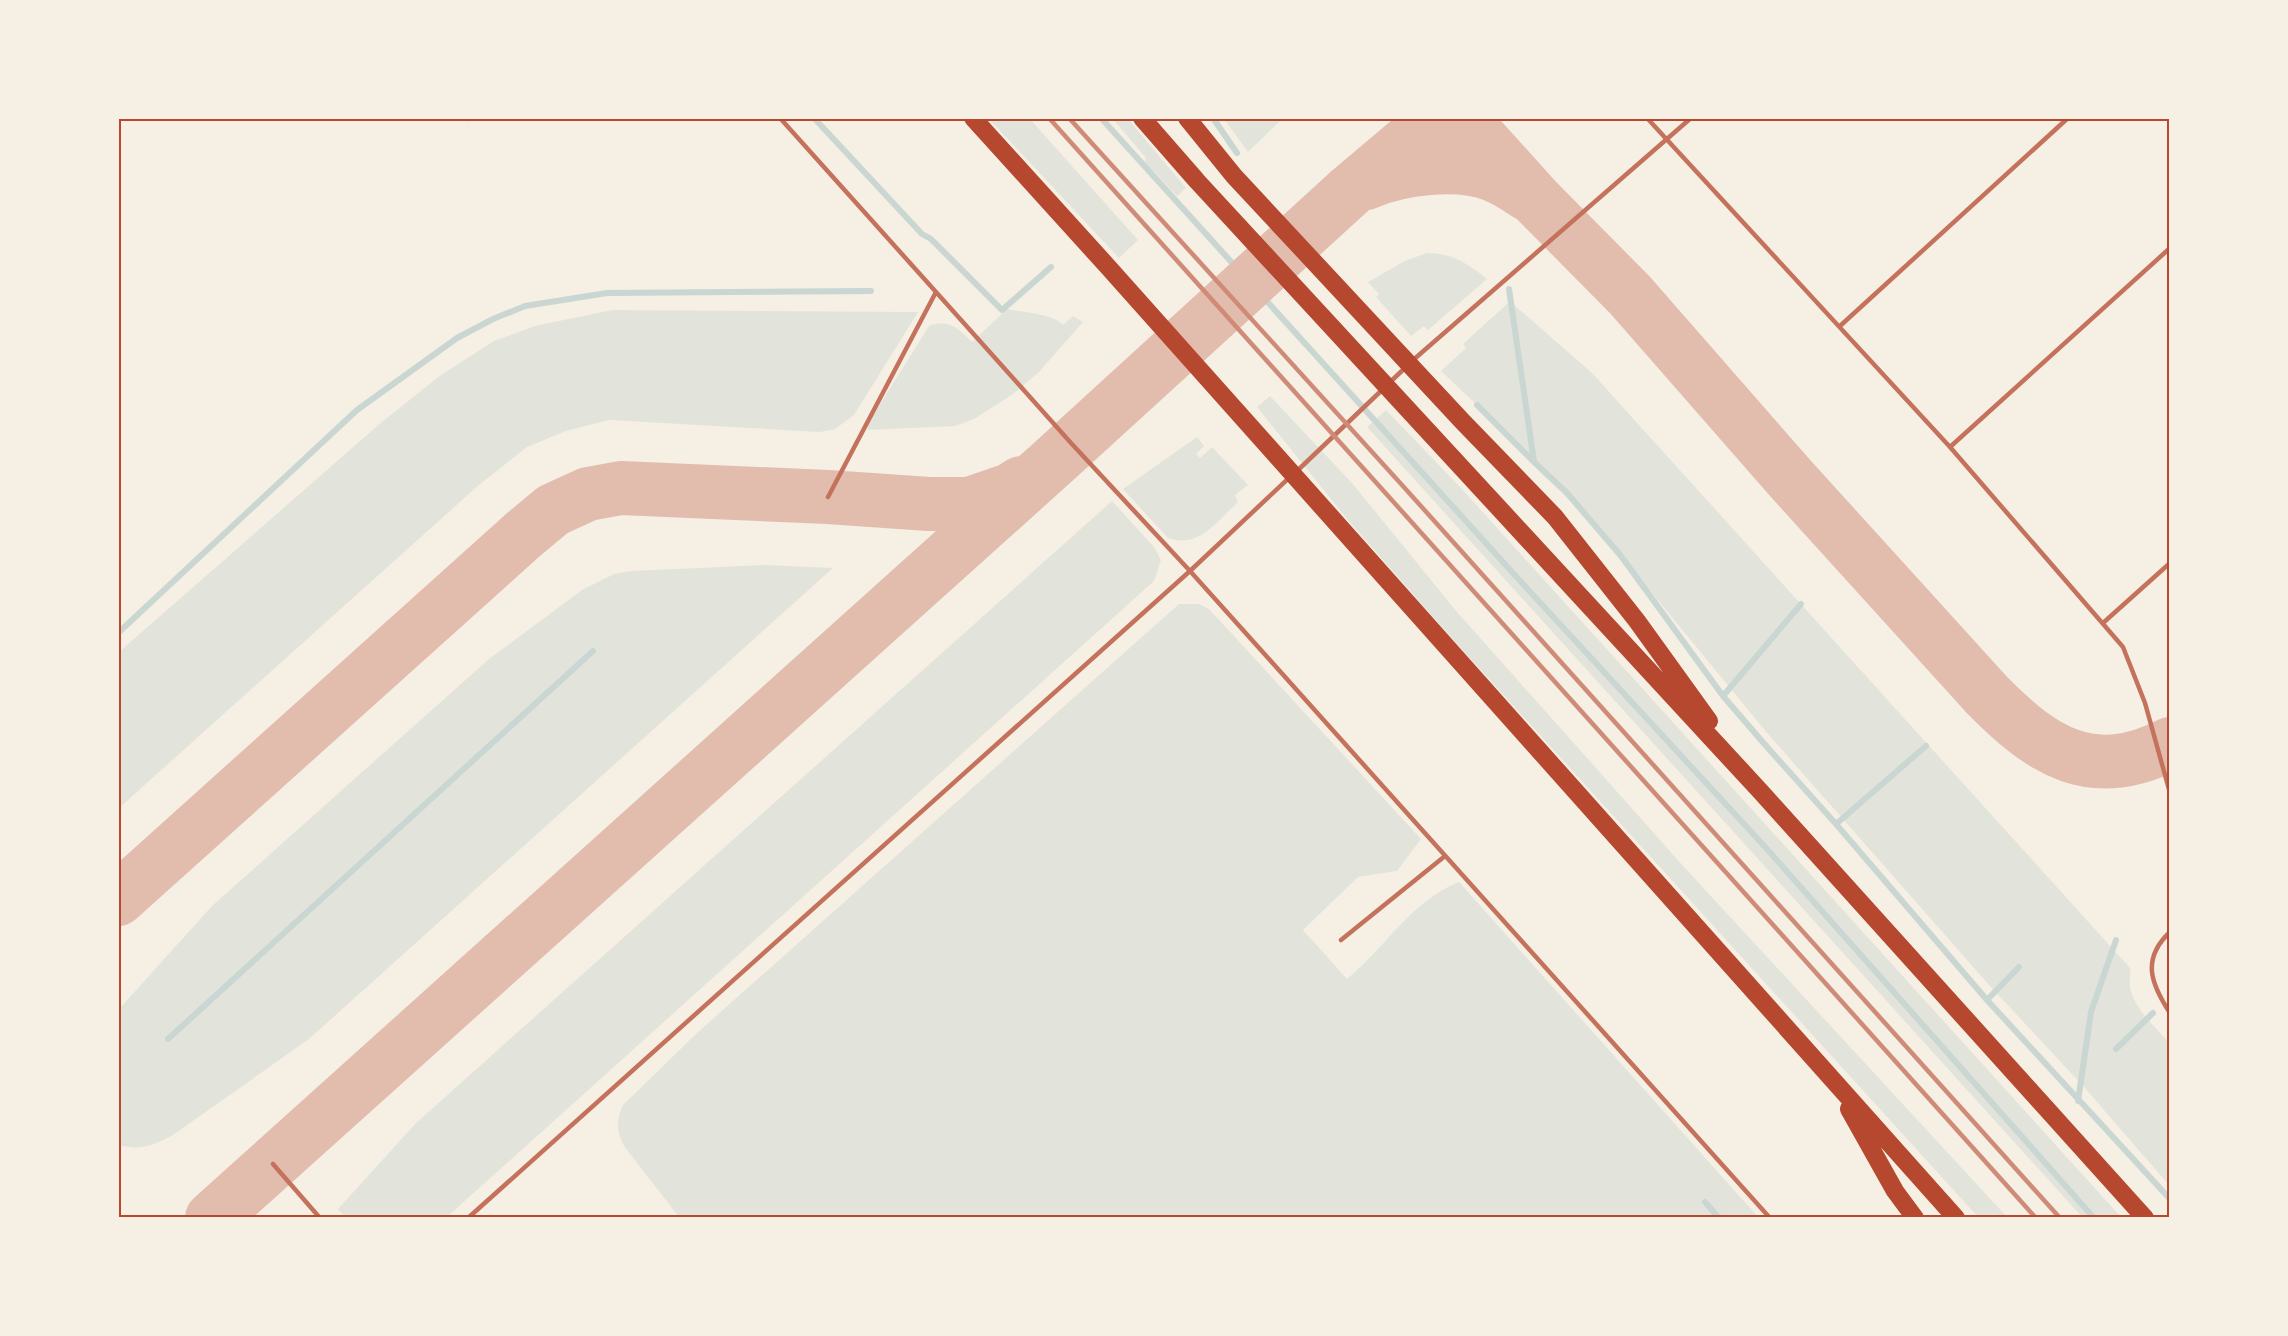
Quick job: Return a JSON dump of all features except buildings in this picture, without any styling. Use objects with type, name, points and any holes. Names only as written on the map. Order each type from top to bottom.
[{"type":"highway","points":[[973,118],[1125,285],[1956,1218]]},
{"type":"highway","points":[[1142,118],[1197,181],[1761,792],[2145,1218]]},
{"type":"highway","points":[[1187,118],[1242,184],[1455,414],[1555,517],[1637,621],[1761,792]]},
{"type":"highway","points":[[1832,1080],[1895,1191],[1915,1218]]},
{"type":"lane","points":[[780,118],[1770,1218]]},
{"type":"lane","points":[[1647,118],[1950,447],[2123,647],[2145,703],[2169,793]]},
{"type":"lane","points":[[468,1218],[1190,571],[1430,345],[1690,118]]},
{"type":"lane","points":[[1840,326],[2068,118]]},
{"type":"lane","points":[[1950,447],[2169,248]]},
{"type":"lane","points":[[828,497],[936,292]]},
{"type":"lane","points":[[2103,623],[2169,563]]},
{"type":"lane","points":[[1341,940],[1445,856]]},
{"type":"lane","points":[[2169,932],[2154,955],[2150,970],[2155,991],[2169,1013]]},
{"type":"lane","points":[[273,1164],[320,1218]]},
{"type":"shaded area","points":[[989,119],[1030,119],[1138,240],[1119,258]]},
{"type":"shaded area","points":[[1113,119],[1128,119],[1186,188],[1177,196],[1145,162],[1146,158]]},
{"type":"shaded area","points":[[1224,119],[1282,119],[1248,152]]},
{"type":"shaded area","points":[[1427,253],[1460,260],[1487,279],[1428,330],[1424,326],[1411,336],[1376,297],[1379,294],[1368,282],[1405,261]]},
{"type":"shaded area","points":[[1508,303],[1513,304],[1592,373],[2130,968],[2130,987],[2136,1003],[2169,1043],[2169,1185],[1768,734],[1568,491],[1441,371],[1466,348],[1463,344]]},
{"type":"shaded area","points":[[1007,309],[1052,318],[1063,325],[1073,316],[1083,322],[1039,372],[1013,394],[974,419],[955,426],[868,430],[867,425],[929,326],[948,324],[958,329],[972,342]]},
{"type":"shaded area","points":[[612,310],[918,312],[854,415],[835,429],[820,432],[609,420],[566,431],[527,447],[480,484],[119,808],[119,652],[383,421],[441,375],[494,341],[535,326]]},
{"type":"shaded area","points":[[1270,396],[1352,483],[1457,612],[1685,868],[2007,1217],[1978,1217],[1440,625],[1348,520],[1257,407]]},
{"type":"shaded area","points":[[1386,410],[1460,487],[2121,1217],[2082,1217],[1367,427]]},
{"type":"shaded area","points":[[1197,437],[1204,446],[1196,454],[1200,458],[1212,447],[1248,485],[1235,495],[1238,502],[1207,531],[1189,540],[1168,538],[1123,489]]},
{"type":"shaded area","points":[[1112,501],[1154,547],[1161,560],[1154,581],[447,1217],[345,1217],[338,1209],[415,1124]]},
{"type":"shaded area","points":[[765,565],[833,568],[309,1039],[173,1135],[147,1146],[119,1145],[119,1009],[212,906],[489,659],[582,590],[614,574],[632,571]]},
{"type":"shaded area","points":[[1179,604],[1199,604],[1209,609],[1421,839],[1397,871],[1358,877],[1303,930],[1347,979],[1413,913],[1442,890],[1459,882],[1758,1217],[679,1217],[624,1146],[619,1136],[619,1116],[623,1105],[697,1033]]},
{"type":"waterway","points":[[814,118],[922,234],[931,239],[1002,310],[1051,267]]},
{"type":"waterway","points":[[1101,118],[1522,583],[1767,849],[2094,1218]]},
{"type":"waterway","points":[[1213,118],[1237,153]]},
{"type":"waterway","points":[[1477,405],[1534,462],[1509,289]]},
{"type":"waterway","points":[[118,633],[357,410],[457,338],[493,319],[525,306],[607,293],[871,291]]},
{"type":"waterway","points":[[1534,462],[1567,493],[1621,556],[1723,696],[1767,747],[1987,1000],[2170,1199]]},
{"type":"waterway","points":[[1723,696],[1801,604]]},
{"type":"waterway","points":[[168,1039],[593,651]]},
{"type":"waterway","points":[[1836,824],[1926,746]]},
{"type":"waterway","points":[[2078,1101],[2091,1012],[2116,940]]},
{"type":"waterway","points":[[1987,1000],[2019,967]]},
{"type":"waterway","points":[[2116,1049],[2153,1013]]},
{"type":"waterway","points":[[1705,1202],[1719,1218]]},
{"type":"taxiway","points":[[212,1218],[1052,463],[1352,189],[1436,118]]},
{"type":"taxiway","points":[[1462,118],[1537,201],[1630,295],[1791,479],[2007,715],[2049,746],[2070,756],[2092,761],[2116,761],[2142,756],[2170,744]]},
{"type":"taxiway","points":[[1366,183],[1412,170],[1464,168],[1494,175],[1527,194]]},
{"type":"taxiway","points":[[118,899],[553,510],[588,494],[621,488],[929,504],[969,504],[1010,490],[1021,483]]},
{"type":"railway","points":[[1049,118],[2036,1218]]},
{"type":"railway","points":[[1069,118],[2060,1218]]}]
